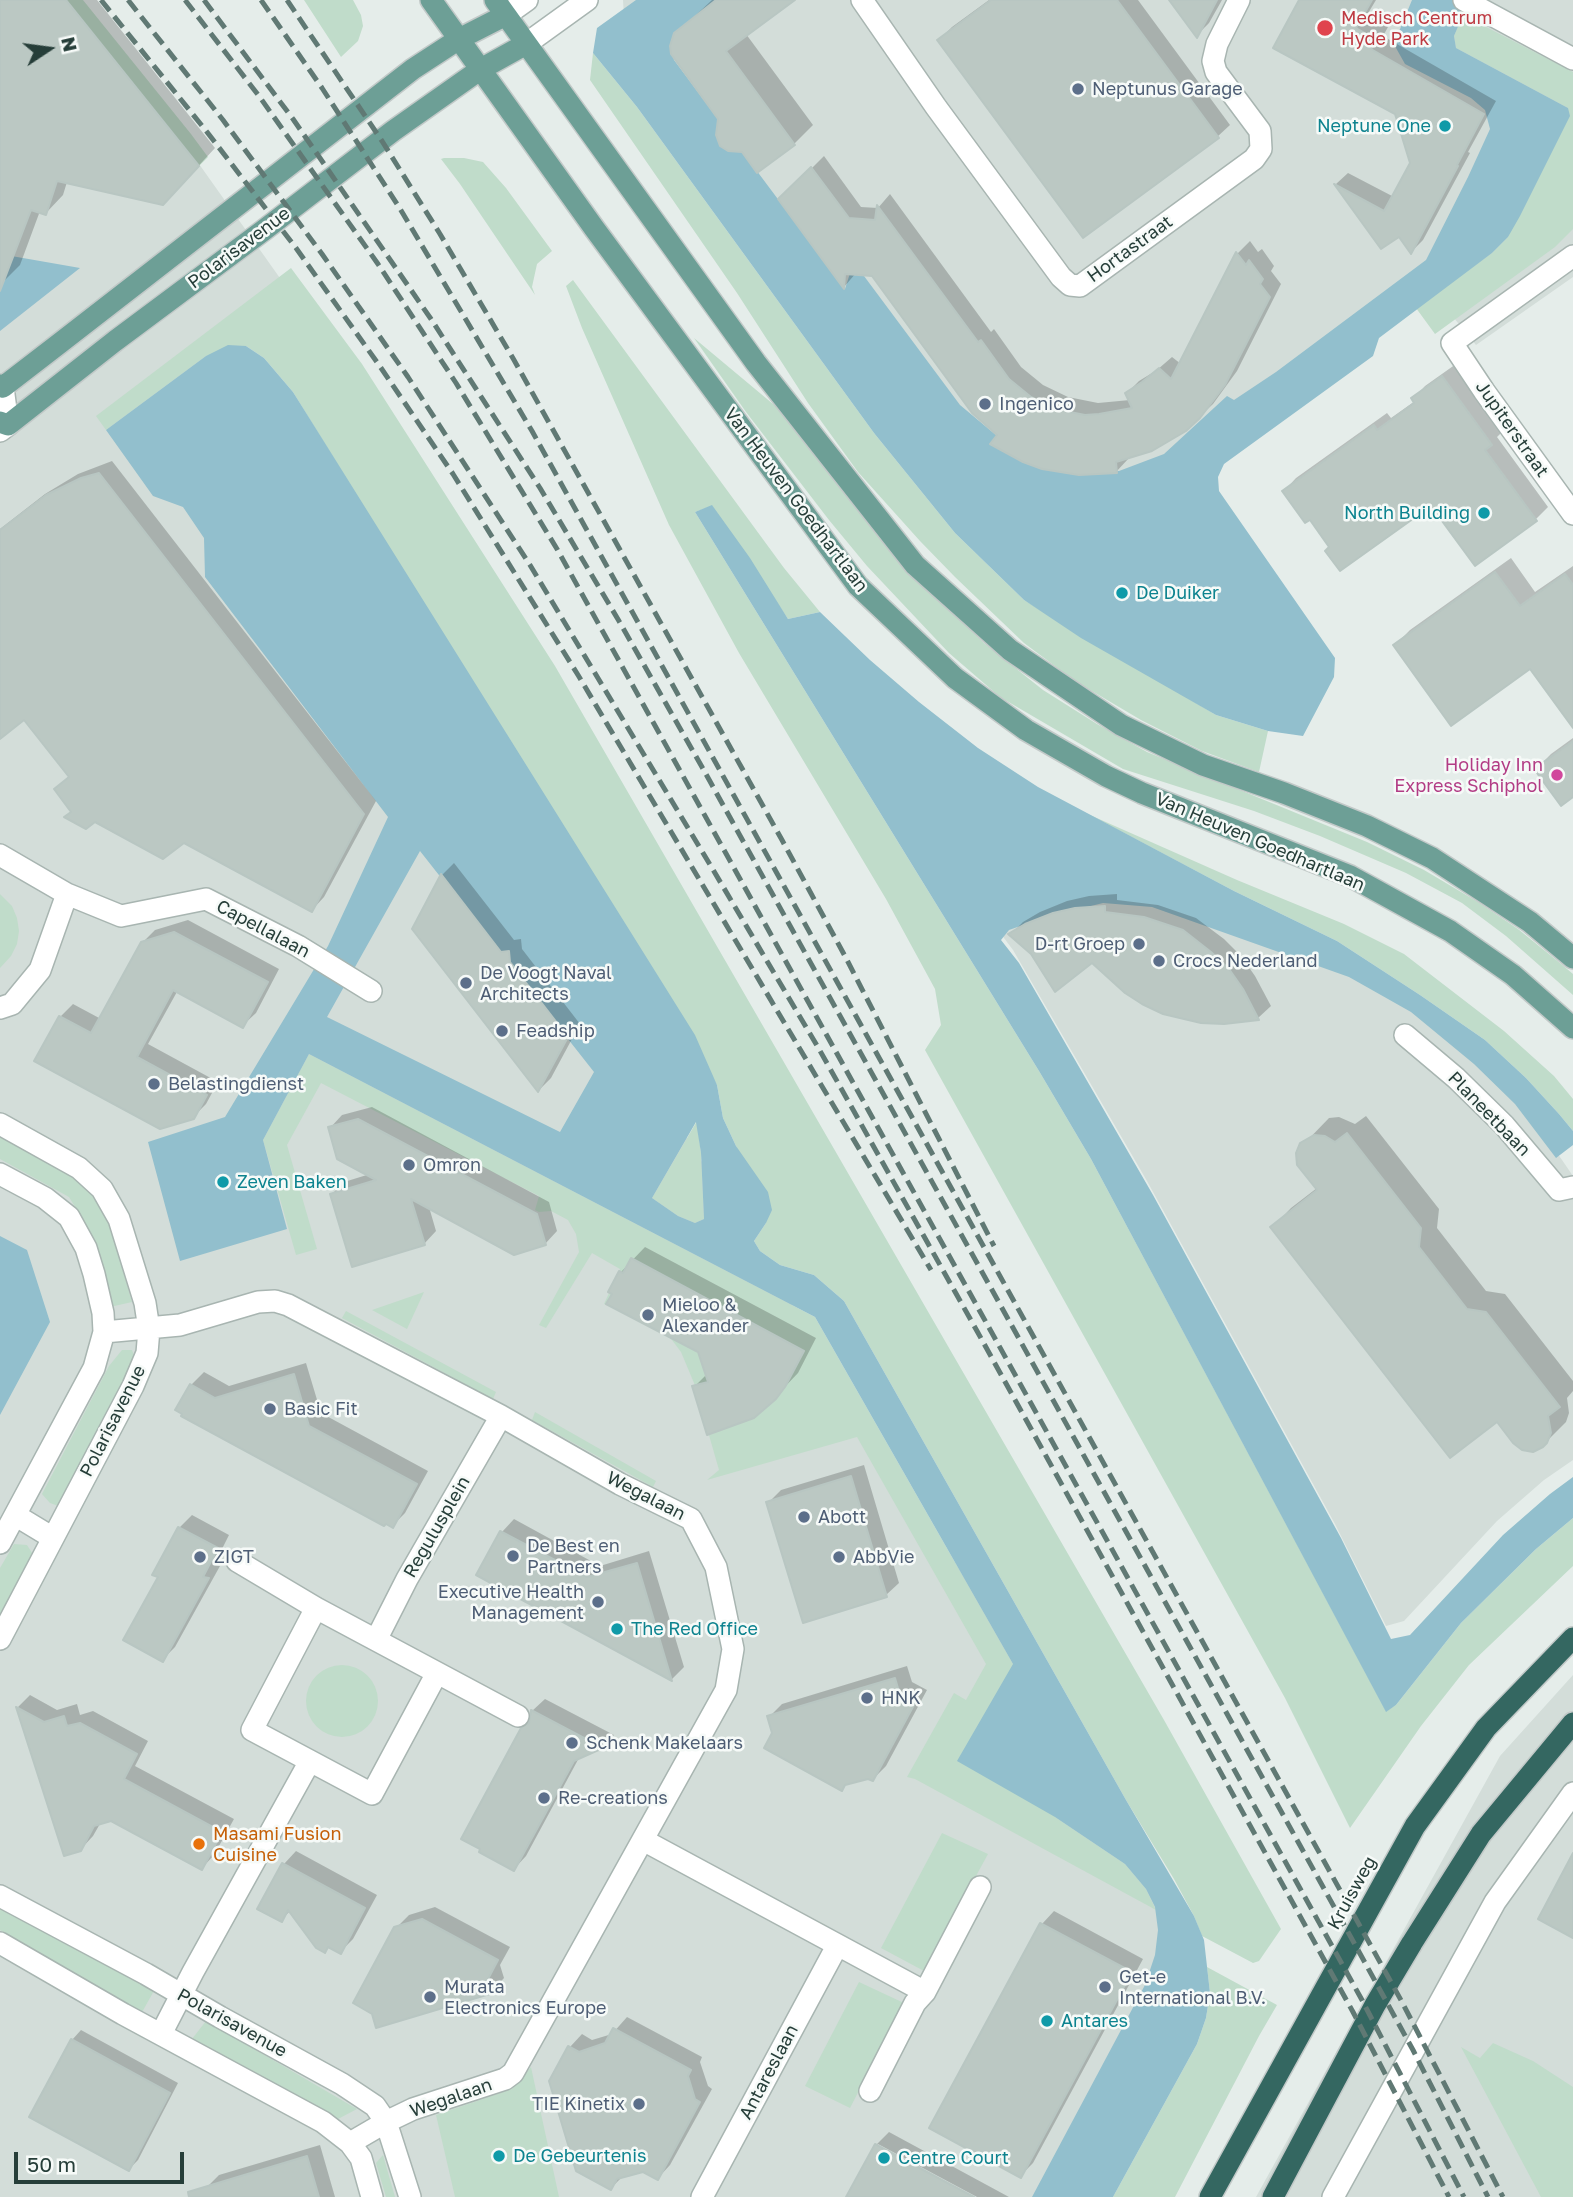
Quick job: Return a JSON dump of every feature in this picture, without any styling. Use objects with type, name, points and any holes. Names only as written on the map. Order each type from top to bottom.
[{"type":"highway","name":"Kruisweg","points":[[1210,2197],[1415,1826],[1486,1728],[1573,1638]]},
{"type":"highway","points":[[1273,2197],[1370,2014],[1419,1932],[1482,1834],[1573,1723]]},
{"type":"main road","name":"Van Heuven Goedhartlaan","points":[[431,0],[594,228],[858,586],[955,678],[1026,730],[1106,776],[1350,876],[1450,931],[1513,975],[1573,1028]]},
{"type":"main road","name":"Polarisavenue","points":[[1,387],[414,69],[460,39],[501,7]]},
{"type":"main road","points":[[501,7],[756,363],[907,555],[1010,650],[1133,731],[1203,765],[1367,826],[1432,858],[1530,922],[1573,958]]},
{"type":"main road","name":"Polarisavenue","points":[[3,426],[393,131],[481,69],[526,44]]},
{"type":"street","points":[[501,7],[527,0]]},
{"type":"street","points":[[526,44],[587,0]]},
{"type":"street","name":"Hortastraat","points":[[864,3],[936,107],[1061,277],[1070,285],[1080,286],[1254,159],[1261,149],[1260,131],[1216,72],[1213,61],[1217,44],[1239,0]]},
{"type":"street","points":[[1472,4],[1573,59]]},
{"type":"street","name":"Jupiterstraat","points":[[1573,256],[1452,342],[1573,514]]},
{"type":"street","points":[[1,387],[3,426]]},
{"type":"street","name":"Capellalaan","points":[[0,855],[67,894],[121,916],[206,899],[298,946],[371,991]]},
{"type":"street","points":[[0,1008],[12,1004],[40,970],[67,894]]},
{"type":"street","name":"Planeetbaan","points":[[1405,1035],[1456,1078],[1504,1125],[1559,1190],[1572,1185]]},
{"type":"street","name":"Polarisavenue","points":[[0,1124],[79,1168],[102,1189],[120,1219],[145,1303],[149,1329],[147,1353],[133,1386],[0,1639]]},
{"type":"street","points":[[0,1174],[45,1198],[69,1217],[86,1248],[94,1274],[103,1313],[104,1332],[94,1368],[0,1543]]},
{"type":"street","name":"Wegalaan","points":[[104,1332],[180,1325],[258,1301],[275,1301],[288,1305],[501,1416],[620,1484],[691,1519],[716,1567],[733,1649],[726,1690],[513,2073],[505,2080],[413,2109],[350,2143]]},
{"type":"street","name":"Regulusplein","points":[[376,1640],[407,1579],[501,1416]]},
{"type":"street","points":[[15,1515],[53,1538]]},
{"type":"street","points":[[237,1561],[316,1608],[518,1716]]},
{"type":"street","points":[[316,1608],[252,1730],[372,1794],[437,1672]]},
{"type":"street","points":[[161,2034],[310,1761]]},
{"type":"street","points":[[1333,2197],[1495,1902],[1573,1793]]},
{"type":"street","points":[[643,1840],[925,1992]]},
{"type":"street","points":[[870,2091],[915,2003],[925,1992],[981,1887]]},
{"type":"street","name":"Polarisavenue","points":[[0,1896],[115,1956],[342,2084],[375,2106],[387,2122],[410,2197]]},
{"type":"street","points":[[0,1942],[323,2122],[350,2143],[361,2158],[372,2197]]},
{"type":"street","name":"Antareslaan","points":[[702,2197],[837,1946]]},
{"type":"shaded area","points":[[0,0],[65,0],[138,78],[287,288],[214,390],[1172,1906],[1173,1989],[1072,2197],[0,2197]]},
{"type":"shaded area","points":[[623,0],[1573,0],[1573,277],[1476,345],[1431,290],[1177,482],[971,496],[626,50]]},
{"type":"shaded area","points":[[1097,889],[1343,963],[1468,1050],[1538,1125],[1573,1176],[1573,1460],[1544,1480],[1497,1521],[1404,1621],[1386,1626],[1335,1524],[1147,1181],[1013,950],[995,926]]},
{"type":"shaded area","points":[[1573,1675],[1573,2197],[1256,2197],[1500,1756]]},
{"type":"green space","points":[[66,0],[83,0],[191,134],[208,157],[199,166]]},
{"type":"green space","points":[[304,0],[353,0],[363,26],[358,41],[341,57]]},
{"type":"green space","points":[[1463,15],[1573,72],[1573,229],[1555,247],[1435,334],[1416,308],[1492,253],[1508,237],[1568,108],[1456,48],[1454,36]]},
{"type":"green space","points":[[593,53],[637,107],[874,433],[955,533],[1024,600],[1216,715],[1268,731],[1259,772],[1202,751],[1141,720],[1075,681],[1024,643],[920,541],[858,472],[808,403],[737,293],[590,80]]},
{"type":"green space","points":[[441,159],[483,162],[506,188],[552,251],[537,264],[532,287],[535,295]]},
{"type":"green space","points":[[291,268],[362,364],[555,666],[1164,1720],[1281,1929],[1259,1961],[1253,1963],[1202,1936],[1174,1879],[1126,1800],[844,1301],[814,1275],[780,1265],[760,1251],[754,1241],[766,1223],[723,1118],[717,1085],[293,392],[264,358],[246,346],[206,356],[106,430],[96,416]]},
{"type":"green space","points":[[573,280],[784,568],[820,612],[788,619],[712,506],[695,512],[1091,1159],[1386,1711],[1396,1705],[1461,1623],[1536,1549],[1573,1518],[1573,1566],[1469,1665],[1421,1726],[1350,1828],[1285,1698],[925,1050],[941,1025],[935,989],[886,899],[739,653],[669,525],[582,328],[566,286]]},
{"type":"green space","points":[[694,338],[779,409],[899,561],[984,643],[1043,690],[1147,752],[1367,842],[1424,870],[1518,929],[1560,963],[1573,974],[1573,995],[1506,936],[1462,903],[1406,873],[1254,811],[1123,769],[1000,697],[949,653],[867,566],[746,412]]},
{"type":"green space","points":[[1090,815],[1344,924],[1404,954],[1504,1031],[1554,1076],[1573,1099],[1573,1131],[1526,1078],[1485,1040],[1420,995],[1337,941],[1234,891]]},
{"type":"green space","points":[[0,894],[12,906],[19,931],[11,956],[0,968]]},
{"type":"green space","points":[[309,1054],[815,1317],[1013,1664],[1055,1817],[1125,1864],[1146,1889],[1156,1910],[907,1777],[954,1693],[966,1700],[986,1664],[857,1437],[707,1480],[719,1470],[694,1383],[681,1352],[669,1336],[649,1322],[604,1304],[620,1269],[592,1253],[546,1328],[539,1325],[579,1252],[576,1234],[568,1220],[551,1211],[535,1210],[539,1196],[321,1083],[287,1145],[317,1249],[296,1255],[263,1140]]},
{"type":"green space","points":[[697,1121],[704,1219],[695,1223],[678,1216],[652,1198]]},
{"type":"green space","points":[[0,1133],[35,1150],[86,1186],[108,1220],[132,1302],[110,1307],[85,1223],[69,1197],[0,1159]]},
{"type":"green space","points":[[424,1292],[407,1329],[372,1310]]},
{"type":"green space","points":[[346,1311],[496,1392],[493,1399],[342,1318]]},
{"type":"green space","points":[[122,1350],[132,1350],[137,1363],[61,1507],[50,1503],[42,1494],[109,1366]]},
{"type":"green space","points":[[535,1412],[656,1481],[653,1487],[532,1420]]},
{"type":"green space","points":[[14,1544],[27,1545],[34,1556],[0,1621],[0,1568]]},
{"type":"green space","points":[[342,1665],[356,1668],[368,1675],[375,1687],[378,1701],[375,1715],[368,1727],[356,1734],[342,1737],[328,1734],[316,1727],[309,1715],[306,1701],[309,1687],[316,1675],[328,1668]]},
{"type":"green space","points":[[942,1833],[988,1854],[924,1971],[881,1948]]},
{"type":"green space","points":[[0,1907],[155,1989],[141,2014],[0,1930]]},
{"type":"green space","points":[[1207,1967],[1277,2005],[1175,2197],[1113,2197],[1197,2044],[1206,2018],[1210,1993]]},
{"type":"green space","points":[[859,1982],[904,2003],[850,2108],[805,2086]]},
{"type":"green space","points":[[206,2021],[357,2109],[338,2119],[192,2039]]},
{"type":"green space","points":[[1493,2043],[1533,2061],[1573,2087],[1573,2197],[1541,2197],[1461,2047],[1480,2058]]},
{"type":"green space","points":[[531,2067],[559,2197],[455,2197],[436,2115],[512,2089]]},
{"type":"green space","points":[[383,2155],[395,2197],[386,2197],[376,2163]]},
{"type":"water","points":[[636,0],[716,0],[674,33],[670,46],[674,60],[845,289],[851,270],[864,276],[960,405],[1015,451],[1066,468],[1119,471],[1164,454],[1227,396],[1234,400],[1276,372],[1426,260],[1490,129],[1485,110],[1471,98],[1405,64],[1396,48],[1398,34],[1412,0],[1478,0],[1463,15],[1454,36],[1456,48],[1568,108],[1570,116],[1520,216],[1508,237],[1492,253],[1379,338],[1373,356],[1224,464],[1218,477],[1219,491],[1335,658],[1334,677],[1303,736],[1268,731],[1216,715],[1081,638],[1024,600],[955,533],[874,433],[637,107],[593,53],[597,28]]},
{"type":"water","points":[[0,254],[80,268],[0,331]]},
{"type":"water","points":[[228,345],[246,346],[264,358],[293,392],[695,1035],[717,1085],[723,1118],[736,1146],[768,1192],[772,1210],[754,1241],[760,1251],[780,1265],[814,1275],[844,1301],[1194,1916],[1204,1940],[1210,1993],[1206,2018],[1197,2044],[1113,2197],[1032,2197],[1145,1985],[1155,1955],[1158,1930],[1155,1907],[1146,1889],[1125,1864],[1055,1817],[957,1761],[1013,1664],[815,1317],[309,1054],[263,1140],[287,1229],[180,1261],[148,1142],[225,1117],[328,946],[388,817],[205,577],[204,538],[183,507],[153,496],[106,430],[206,356]],"holes":[[[420,851],[594,1072],[560,1132],[327,1017]],[[696,1122],[701,1153],[704,1219],[695,1223],[678,1216],[652,1198]]]},
{"type":"water","points":[[712,505],[750,558],[788,619],[820,612],[919,702],[978,748],[1038,787],[1234,891],[1337,941],[1420,995],[1485,1040],[1526,1078],[1573,1131],[1573,1145],[1556,1158],[1515,1104],[1474,1064],[1411,1012],[1349,977],[1152,907],[1103,903],[1043,918],[1009,930],[1001,940],[1019,963],[1153,1195],[1341,1538],[1391,1639],[1410,1635],[1503,1535],[1573,1477],[1573,1518],[1536,1549],[1461,1623],[1396,1705],[1386,1712],[1091,1159],[695,512]]},
{"type":"water","points":[[0,1236],[27,1250],[50,1322],[0,1415]]},
{"type":"building","points":[[0,0],[66,0],[199,166],[163,205],[57,181],[46,215],[31,210],[0,291]]},
{"type":"building","points":[[716,0],[795,0],[726,51],[795,145],[757,173],[742,152],[728,151],[720,146],[716,135],[718,119],[671,54],[670,46],[674,33]]},
{"type":"building","name":"Neptunus Garage","points":[[991,0],[1117,0],[1219,138],[1083,238],[937,40]]},
{"type":"building","points":[[1169,0],[1217,0],[1197,38]]},
{"type":"building","name":"Neptune One","points":[[1299,0],[1372,0],[1356,28],[1377,40],[1371,49],[1484,114],[1411,254],[1399,237],[1381,249],[1334,184],[1384,211],[1410,163],[1395,114],[1273,48]]},
{"type":"building","points":[[811,167],[849,218],[875,220],[877,205],[978,342],[981,340],[1009,379],[1031,397],[1055,409],[1085,415],[1132,408],[1125,393],[1159,368],[1171,379],[1236,252],[1246,265],[1249,260],[1263,279],[1260,284],[1270,297],[1225,385],[1200,418],[1186,431],[1152,451],[1116,462],[1117,473],[1079,475],[1042,469],[990,444],[997,435],[972,413],[872,276],[845,274],[844,289],[778,199]]},
{"type":"building","points":[[1442,376],[1492,445],[1485,450],[1537,521],[1475,566],[1431,506],[1340,571],[1325,551],[1329,547],[1310,520],[1305,523],[1282,491],[1374,425],[1377,430],[1414,403],[1411,398]]},
{"type":"building","points":[[99,473],[364,814],[312,912],[184,843],[163,859],[95,822],[86,829],[64,817],[71,812],[54,789],[69,777],[24,720],[0,739],[0,530],[46,495],[81,478]]},
{"type":"building","points":[[1495,572],[1520,606],[1565,574],[1573,585],[1573,728],[1530,669],[1451,726],[1393,645]]},
{"type":"building","points":[[1573,741],[1573,797],[1561,806],[1534,769]]},
{"type":"building","points":[[441,874],[501,952],[509,951],[510,962],[568,1037],[538,1092],[412,929]]},
{"type":"building","points":[[1105,906],[1105,912],[1144,917],[1183,930],[1229,969],[1259,1020],[1224,1024],[1201,1023],[1163,1014],[1125,993],[1092,963],[1055,992],[1031,954],[1008,934],[1053,913]]},
{"type":"building","points":[[174,932],[268,982],[243,1028],[173,990],[137,1057],[207,1095],[194,1119],[160,1129],[34,1061],[59,1016],[91,1033],[141,942]]},
{"type":"building","points":[[358,1119],[537,1214],[546,1245],[514,1255],[411,1199],[425,1245],[352,1267],[330,1194],[376,1180],[337,1159],[328,1127]]},
{"type":"building","points":[[1347,1133],[1421,1228],[1419,1247],[1467,1309],[1486,1312],[1560,1407],[1548,1416],[1551,1433],[1543,1447],[1533,1452],[1522,1450],[1497,1422],[1450,1458],[1270,1227],[1317,1190],[1297,1165],[1296,1153],[1300,1143],[1314,1135],[1325,1136],[1335,1142]]},
{"type":"building","points":[[631,1258],[804,1351],[776,1399],[754,1418],[707,1435],[692,1386],[708,1382],[698,1352],[606,1304],[612,1294],[608,1292],[619,1271],[623,1273]]},
{"type":"building","points":[[294,1374],[309,1426],[417,1484],[393,1528],[386,1524],[384,1526],[181,1416],[182,1414],[175,1410],[190,1384],[215,1398]]},
{"type":"building","points":[[851,1476],[887,1597],[803,1623],[766,1502]]},
{"type":"building","points":[[178,1527],[218,1548],[203,1577],[209,1578],[163,1662],[123,1640],[158,1577],[152,1575]]},
{"type":"building","name":"The Red Office","points":[[500,1531],[587,1577],[637,1563],[672,1681],[476,1575]]},
{"type":"building","points":[[895,1678],[900,1695],[915,1703],[873,1781],[868,1779],[845,1785],[842,1791],[764,1748],[772,1733],[767,1716]]},
{"type":"building","points":[[16,1707],[44,1722],[64,1716],[67,1726],[80,1723],[137,1754],[124,1779],[222,1832],[202,1870],[111,1821],[94,1826],[81,1851],[64,1856]]},
{"type":"building","points":[[531,1710],[603,1748],[574,1761],[514,1871],[461,1839],[521,1728],[529,1723]]},
{"type":"building","points":[[1573,1853],[1573,1938],[1538,1919]]},
{"type":"building","points":[[282,1863],[365,1908],[341,1954],[328,1947],[325,1953],[316,1948],[288,1910],[282,1922],[257,1909]]},
{"type":"building","points":[[422,1919],[498,1960],[488,1979],[493,1993],[376,2028],[372,2014],[353,2003],[394,1927]]},
{"type":"building","name":"Antares","points":[[1040,1923],[1132,1972],[1021,2178],[929,2128]]},
{"type":"building","points":[[613,2028],[691,2070],[688,2076],[695,2099],[700,2102],[658,2180],[643,2172],[617,2179],[611,2190],[576,2171],[549,2081],[568,2046],[579,2052],[605,2043]]},
{"type":"building","points":[[71,2039],[170,2093],[129,2171],[29,2117]]},
{"type":"building","name":"Centre Court","points":[[875,2144],[942,2180],[974,2197],[846,2197]]},
{"type":"building","points":[[307,2156],[319,2197],[189,2197],[188,2192]]},
{"type":"railway","points":[[101,0],[296,248],[453,474],[578,675],[931,1270]]},
{"type":"railway","points":[[128,0],[223,120],[322,254],[408,377],[530,565],[819,1049],[1353,2012],[1449,2197]]},
{"type":"railway","points":[[185,0],[259,96],[378,264],[456,383],[557,549],[1362,2000],[1464,2197]]},
{"type":"railway","points":[[204,0],[293,119],[431,319],[540,488],[619,621],[1358,1950],[1488,2197]]},
{"type":"railway","points":[[261,0],[399,207],[532,431],[1402,2002],[1503,2197]]},
{"type":"railway","points":[[287,0],[382,141],[514,360],[846,958],[994,1246]]},
{"type":"place","name":"Medisch Centrum Hyde Park","points":[[1325,28]]},
{"type":"place","name":"Neptunus Garage","points":[[1078,89]]},
{"type":"place","name":"Neptune One","points":[[1445,126]]},
{"type":"place","name":"Ingenico","points":[[985,404]]},
{"type":"place","name":"North Building","points":[[1484,513]]},
{"type":"place","name":"De Duiker","points":[[1122,593]]},
{"type":"place","name":"Holiday Inn Express Schiphol","points":[[1557,775]]},
{"type":"place","name":"D-rt Groep","points":[[1139,944]]},
{"type":"place","name":"Crocs Nederland","points":[[1159,961]]},
{"type":"place","name":"De Voogt Naval Architects","points":[[466,983]]},
{"type":"place","name":"Feadship","points":[[502,1031]]},
{"type":"place","name":"Belastingdienst","points":[[154,1084]]},
{"type":"place","name":"Omron","points":[[409,1165]]},
{"type":"place","name":"Zeven Baken","points":[[223,1182]]},
{"type":"place","name":"Mieloo & Alexander","points":[[648,1315]]},
{"type":"place","name":"Basic Fit","points":[[270,1409]]},
{"type":"place","name":"Abott","points":[[804,1517]]},
{"type":"place","name":"De Best en Partners","points":[[513,1556]]},
{"type":"place","name":"ZIGT","points":[[200,1557]]},
{"type":"place","name":"AbbVie","points":[[839,1557]]},
{"type":"place","name":"Executive Health Management","points":[[598,1602]]},
{"type":"place","name":"The Red Office","points":[[617,1629]]},
{"type":"place","name":"HNK","points":[[867,1698]]},
{"type":"place","name":"Schenk Makelaars","points":[[572,1743]]},
{"type":"place","name":"Re-creations","points":[[544,1798]]},
{"type":"place","name":"Masami Fusion Cuisine","points":[[199,1844]]},
{"type":"place","name":"Get-e International B.V.","points":[[1105,1987]]},
{"type":"place","name":"Murata Electronics Europe","points":[[430,1997]]},
{"type":"place","name":"Antares","points":[[1047,2021]]},
{"type":"place","name":"TIE Kinetix","points":[[639,2104]]},
{"type":"place","name":"De Gebeurtenis","points":[[499,2156]]},
{"type":"place","name":"Centre Court","points":[[884,2158]]}]
